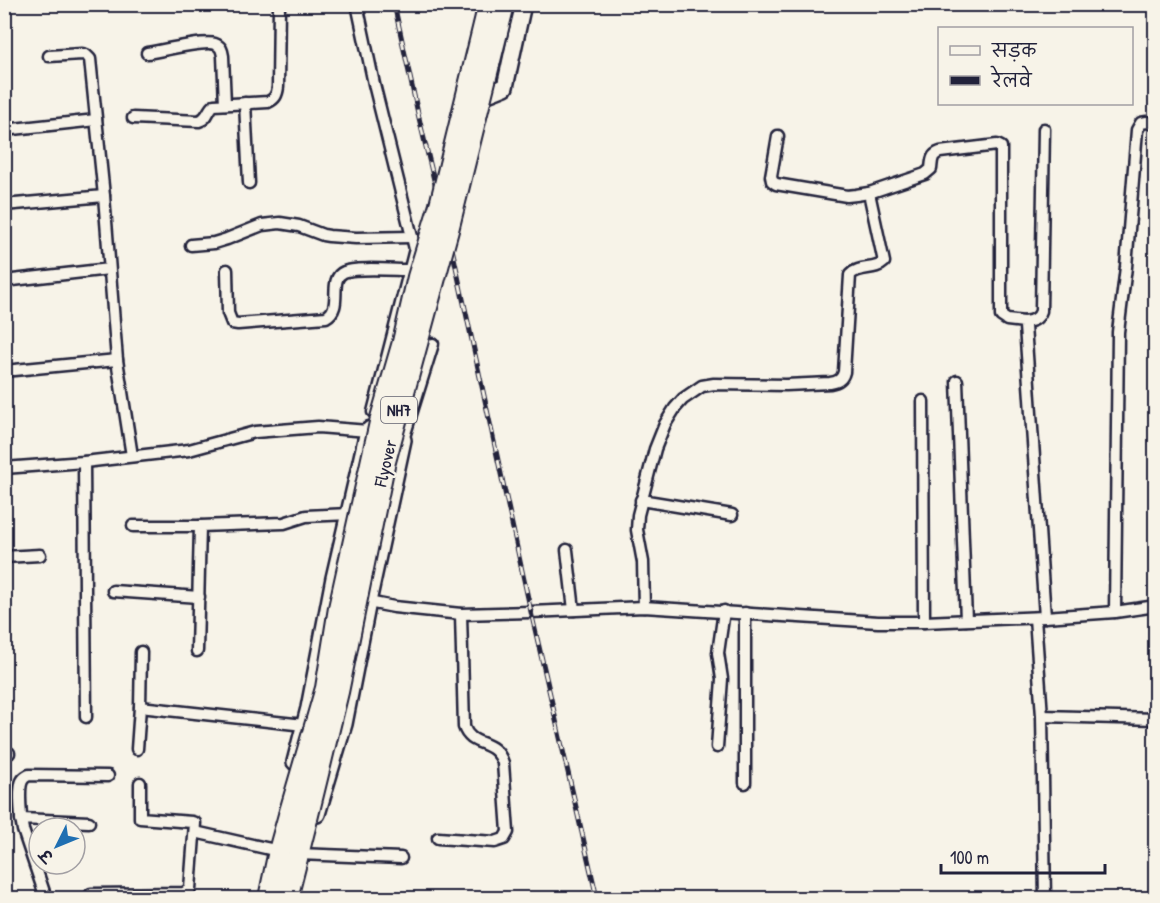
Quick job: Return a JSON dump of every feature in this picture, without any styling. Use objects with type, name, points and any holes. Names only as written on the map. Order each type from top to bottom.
[{"type":"highway","name":"Flyover","points":[[298,817],[326,688],[339,608],[381,418],[440,205],[489,4]]},
{"type":"highway","name":"Flyover","points":[[288,853],[338,692],[384,465],[448,230],[504,4]]},
{"type":"highway","name":"NH7","points":[[268,898],[288,853]]},
{"type":"highway","name":"NH7","points":[[287,898],[288,853]]},
{"type":"street","points":[[133,118],[199,121],[206,118],[212,106],[272,100],[277,94],[279,4]]},
{"type":"street","points":[[288,853],[284,805],[309,708],[334,578],[368,431],[415,249],[374,84],[357,4]]},
{"type":"street","points":[[481,4],[457,107],[505,87],[523,4]]},
{"type":"street","points":[[147,53],[204,43],[219,46],[223,56],[225,104]]},
{"type":"street","points":[[49,56],[82,54],[90,59],[117,360],[132,456]]},
{"type":"street","points":[[245,103],[249,183]]},
{"type":"street","points":[[4,130],[96,120]]},
{"type":"street","points":[[1115,612],[1118,332],[1126,267],[1137,130],[1141,123],[1147,122],[1155,125]]},
{"type":"street","points":[[778,136],[772,181],[776,184],[847,196],[869,193],[925,174],[931,169],[936,153],[997,145],[1001,147],[1001,316],[1007,320],[1024,322],[1034,321],[1040,316],[1041,311],[1044,129]]},
{"type":"street","points":[[644,607],[643,562],[637,523],[655,449],[665,424],[682,399],[702,386],[830,383],[838,381],[843,376],[850,275],[855,271],[879,266],[884,262],[869,193]]},
{"type":"street","points":[[4,205],[104,196]]},
{"type":"street","points":[[191,245],[214,243],[262,225],[280,223],[299,226],[329,236],[412,237]]},
{"type":"street","points":[[4,281],[109,269]]},
{"type":"street","points":[[227,270],[228,313],[232,323],[238,324],[330,316],[334,310],[337,279],[343,273],[360,270],[410,270]]},
{"type":"street","points":[[1024,322],[1040,618],[1045,898]]},
{"type":"street","points":[[288,853],[314,824],[344,724],[403,440],[433,344]]},
{"type":"street","points":[[4,371],[117,360]]},
{"type":"street","points":[[957,381],[966,620]]},
{"type":"street","points":[[923,401],[924,622]]},
{"type":"street","points":[[4,468],[189,450],[255,432],[318,427],[368,431],[403,440]]},
{"type":"street","points":[[84,462],[86,717]]},
{"type":"street","points":[[641,500],[732,515]]},
{"type":"street","points":[[133,526],[284,523],[306,516],[349,514]]},
{"type":"street","points":[[197,651],[200,526]]},
{"type":"street","points":[[567,550],[574,610]]},
{"type":"street","points":[[4,557],[40,555]]},
{"type":"street","points":[[113,591],[199,597]]},
{"type":"street","points":[[368,602],[461,614],[644,607],[878,622],[1040,618],[1115,612],[1155,606]]},
{"type":"street","points":[[717,747],[722,679],[718,653],[724,611]]},
{"type":"street","points":[[745,613],[746,783]]},
{"type":"street","points":[[438,838],[495,842],[504,839],[508,832],[501,756],[490,746],[467,735],[464,727],[461,614]]},
{"type":"street","points":[[137,749],[141,652]]},
{"type":"street","points":[[140,708],[304,725]]},
{"type":"street","points":[[1042,716],[1155,719]]},
{"type":"street","points":[[46,898],[23,830],[21,786],[23,779],[29,775],[108,776]]},
{"type":"street","points":[[91,894],[184,893],[189,891],[195,825],[192,822],[140,818],[140,783]]},
{"type":"street","points":[[21,819],[89,822]]},
{"type":"street","points":[[195,832],[288,853],[401,858]]},
{"type":"railway","points":[[394,4],[419,118],[448,230],[531,612],[597,898]]}]
